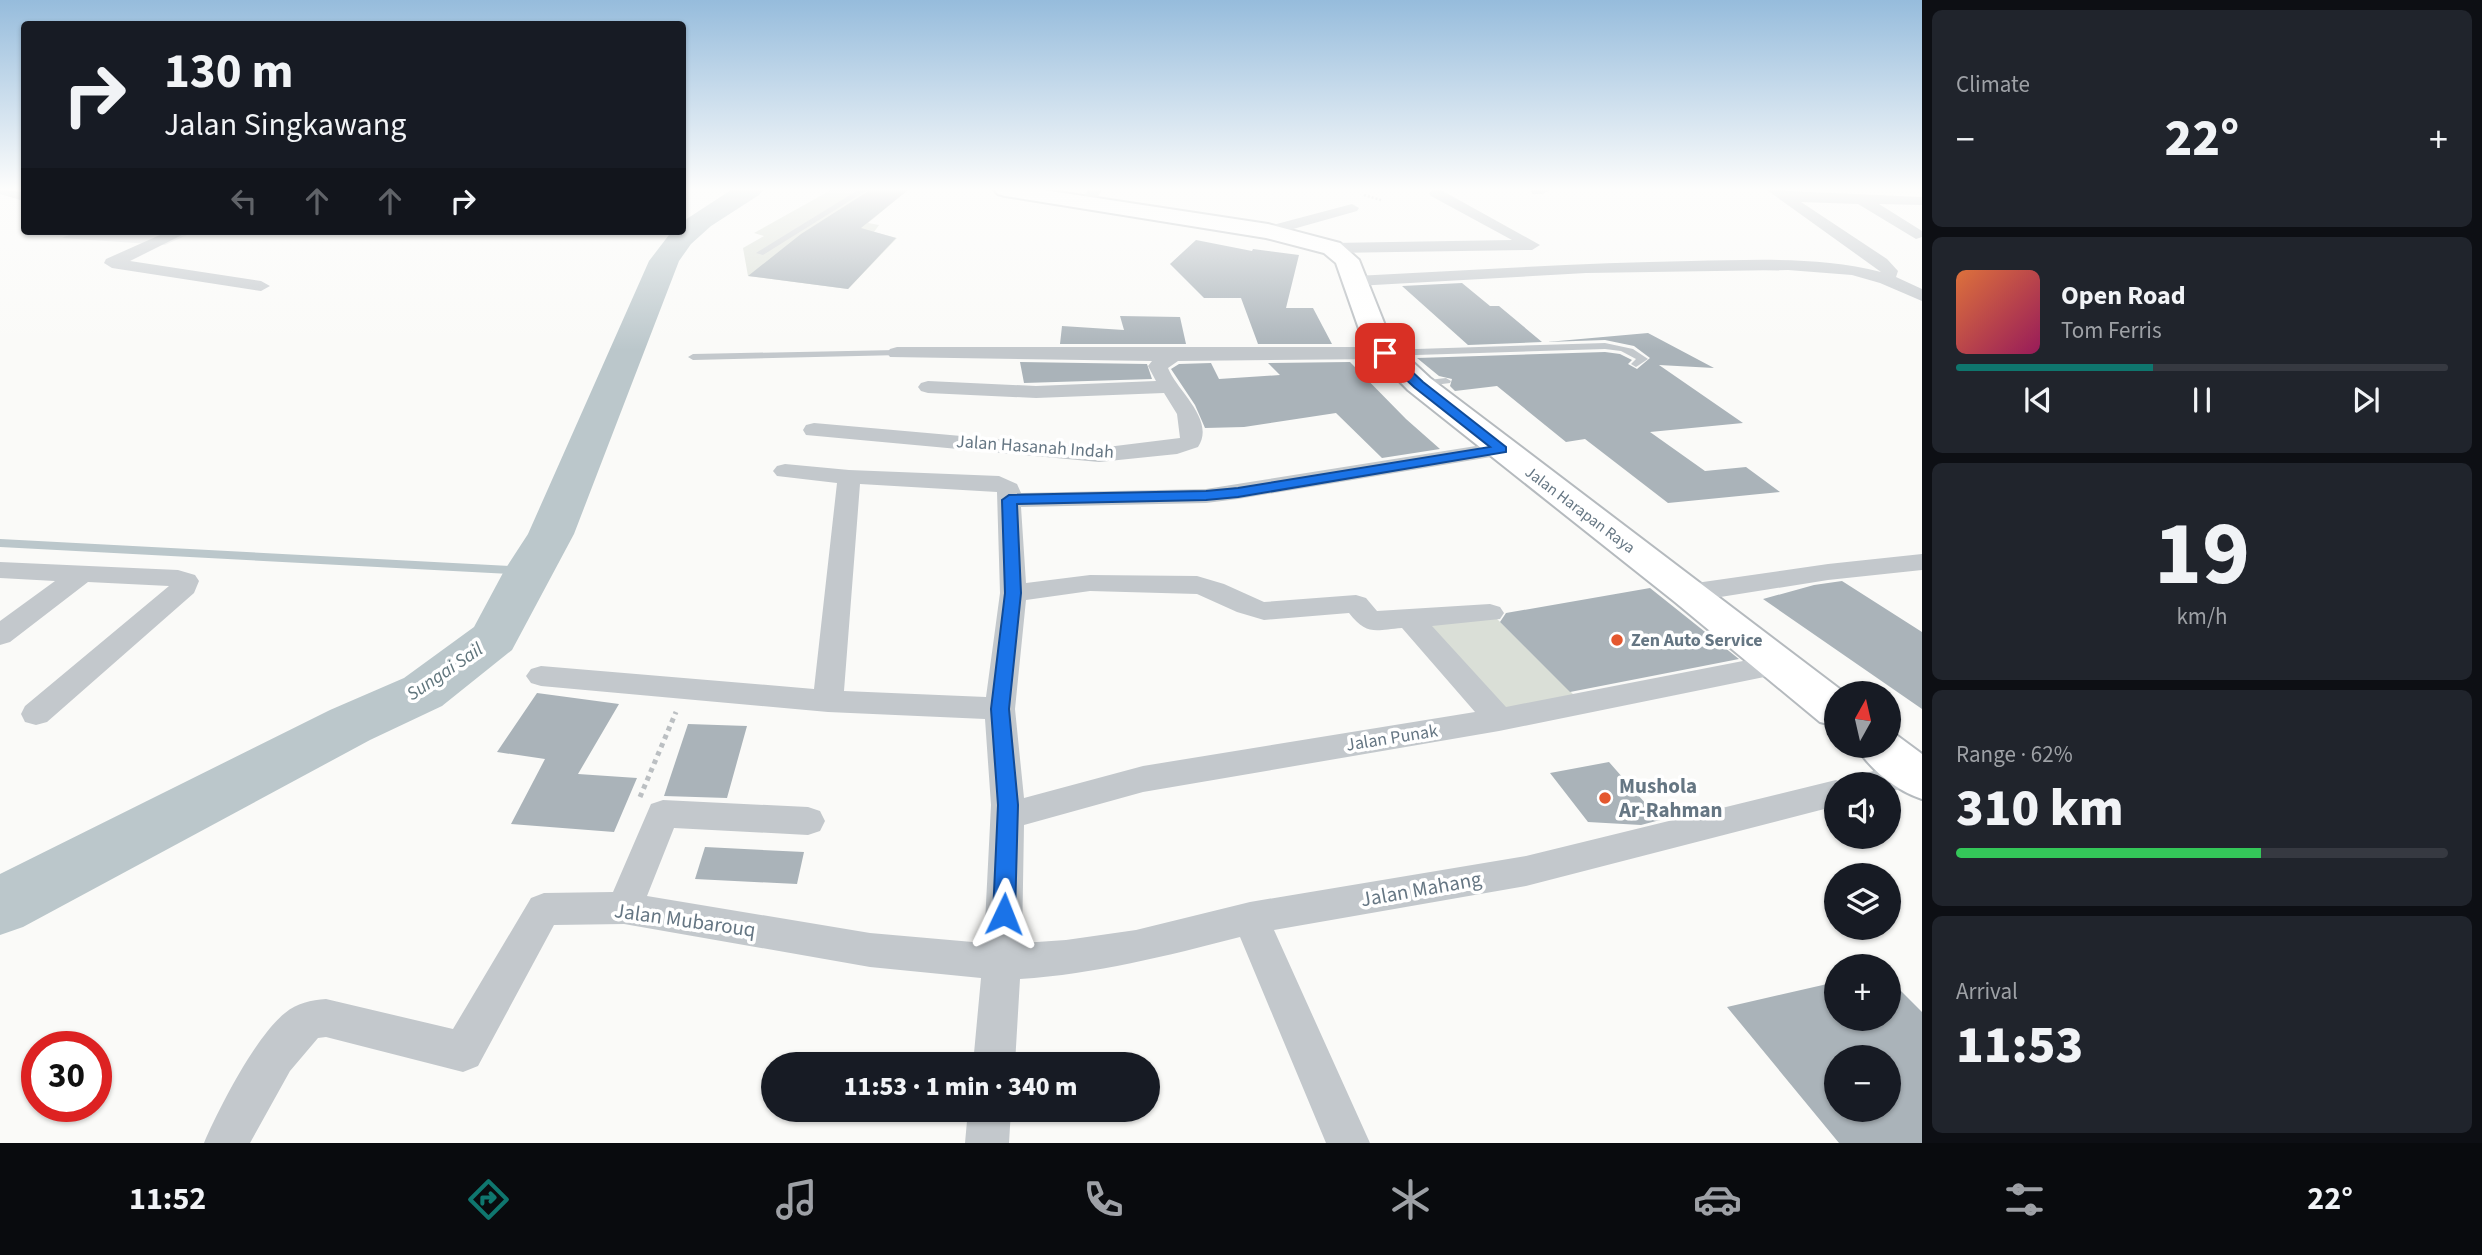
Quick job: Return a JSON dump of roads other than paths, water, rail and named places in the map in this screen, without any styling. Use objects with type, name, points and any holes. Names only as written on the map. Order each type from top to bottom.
[{"type":"main road","points":[[1314,243],[1332,248]]},
{"type":"main road","name":"Jalan Harapan Raya","points":[[1332,248],[1347,260],[1375,338],[1385,353],[1432,383],[1501,449],[1824,700]]},
{"type":"street","points":[[153,243],[114,260],[113,263],[261,286]]},
{"type":"street","points":[[1332,248],[1532,245],[1529,243]]},
{"type":"street","points":[[1852,243],[1890,271],[1886,279]]},
{"type":"street","points":[[1356,281],[1566,269],[1763,265],[1834,267],[1886,279],[1922,296]]},
{"type":"street","points":[[897,353],[1385,353]]},
{"type":"street","name":"Jalan Hasanah Indah","points":[[814,430],[1099,455],[1177,447],[1190,442],[1193,434],[1192,423],[1158,366],[1173,355]]},
{"type":"street","points":[[928,387],[1037,392],[1170,387]]},
{"type":"street","points":[[1009,500],[1217,495],[1501,449]]},
{"type":"street","points":[[785,471],[849,477],[999,483],[1009,489],[1013,593],[1000,709],[1007,816],[1002,962],[995,1052]]},
{"type":"street","points":[[828,701],[849,477]]},
{"type":"street","points":[[1689,593],[1828,572],[1922,562]]},
{"type":"street","points":[[0,570],[178,578],[186,581],[185,587],[36,715]]},
{"type":"street","points":[[0,635],[83,573]]},
{"type":"street","points":[[1013,593],[1090,583],[1197,585],[1213,587],[1249,608],[1264,611],[1356,604],[1370,621],[1490,613]]},
{"type":"street","points":[[1410,619],[1499,720]]},
{"type":"street","name":"Jalan Punak","points":[[1007,816],[1143,779],[1499,720],[1779,664]]},
{"type":"street","points":[[541,676],[828,701],[1000,709]]},
{"type":"street","name":"Jalan Mahang","points":[[1002,962],[1066,958],[1136,947],[1250,918],[1526,872],[1824,796]]},
{"type":"street","points":[[624,908],[663,814],[808,821]]},
{"type":"street","name":"Jalan Mubarouq","points":[[226,1143],[276,1055],[289,1037],[308,1020],[326,1018],[464,1052],[544,909],[624,908],[870,950],[1002,962]]},
{"type":"street","points":[[1250,918],[1349,1143]]},
{"type":"street","points":[[987,1143],[989,1122]]},
{"type":"lane","points":[[760,253],[776,243]]},
{"type":"lane","points":[[1385,353],[1605,346],[1621,347],[1634,352],[1643,359],[1636,364]]},
{"type":"lane","points":[[693,356],[897,353]]},
{"type":"waterway","name":"Sungai Sail","points":[[0,906],[350,725],[423,692],[494,638],[528,571],[551,534],[664,261],[677,243]]},
{"type":"waterway","points":[[0,543],[528,571]]},
{"type":"place","name":"Zen Auto Service","points":[[1617,640]]},
{"type":"place","name":"Mushola Ar-Rahman","points":[[1605,798]]}]
